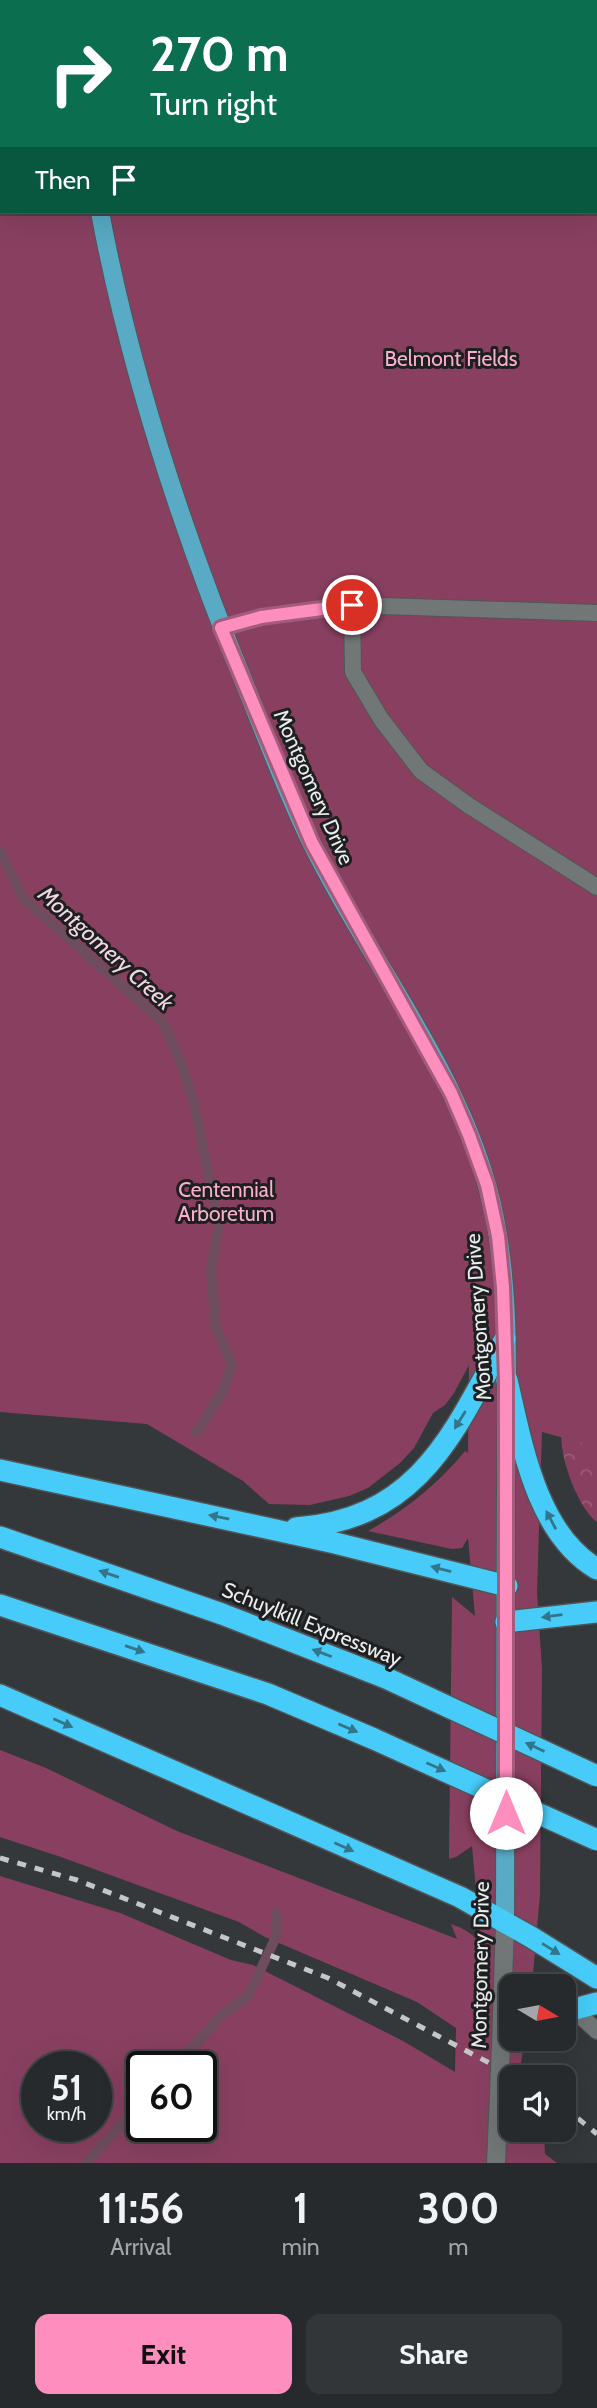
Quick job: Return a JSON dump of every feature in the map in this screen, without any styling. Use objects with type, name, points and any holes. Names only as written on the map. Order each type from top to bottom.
[{"type":"highway","points":[[276,1530],[314,1527],[366,1513],[390,1501],[408,1486],[442,1448],[505,1339]]},
{"type":"highway","points":[[506,1380],[525,1457],[549,1517],[576,1553],[597,1569]]},
{"type":"highway","points":[[0,1470],[391,1556],[507,1586]]},
{"type":"highway","name":"Schuylkill Expressway","points":[[0,1537],[222,1614],[386,1678],[597,1776]]},
{"type":"highway","points":[[0,1605],[268,1694],[597,1840]]},
{"type":"highway","points":[[506,1622],[597,1612]]},
{"type":"highway","points":[[0,1695],[460,1897],[597,1978]]},
{"type":"highway","points":[[576,2008],[597,2003]]},
{"type":"main road","name":"Montgomery Drive","points":[[100,214],[109,261],[142,390],[167,474],[221,628],[312,843],[451,1093],[487,1185],[498,1236],[506,1380],[505,1974]]},
{"type":"main road","name":"Montgomery Drive","points":[[496,2163],[505,2051]]},
{"type":"lane","points":[[221,628],[261,617],[352,605],[597,613]]},
{"type":"lane","points":[[352,605],[353,672],[381,719],[421,771],[468,805],[597,887]]},
{"type":"lane","points":[[576,2016],[597,2031]]},
{"type":"green space","points":[[0,214],[597,214],[597,1447],[542,1432],[537,1593],[542,1669],[540,1894],[533,1974],[499,1974],[499,2051],[523,2051],[521,2063],[524,2065],[499,2065],[499,2142],[544,2142],[545,2154],[557,2163],[0,2163],[0,1876],[120,1913],[231,1960],[253,1965],[403,2041],[455,2072],[456,2028],[417,2002],[265,1937],[239,1922],[0,1837],[0,1750],[46,1768],[177,1831],[457,1939],[451,1924],[456,1926],[472,1935],[481,1946],[472,1846],[449,1859],[452,1597],[475,1616],[468,1538],[462,1548],[452,1549],[368,1531],[408,1505],[444,1474],[465,1451],[468,1453],[469,1365],[445,1405],[433,1413],[414,1448],[400,1463],[368,1488],[349,1496],[310,1505],[269,1504],[243,1481],[147,1424],[0,1412]]},
{"type":"green space","points":[[597,1368],[597,1522],[575,1491],[565,1461],[561,1434],[569,1410]]},
{"type":"waterway","name":"Montgomery Creek","points":[[0,851],[23,898],[162,1021],[180,1060],[194,1103],[219,1225],[211,1269],[216,1327],[232,1365],[222,1393],[196,1433]]},
{"type":"waterway","points":[[189,2051],[221,2016],[248,1996],[276,1937],[276,1913]]},
{"type":"waterway","points":[[86,2163],[126,2119]]},
{"type":"railway","points":[[0,1858],[77,1880],[328,1978],[499,2068]]},
{"type":"railway","points":[[576,2117],[597,2134]]},
{"type":"route","points":[[352,605],[282,613],[221,628],[312,843],[451,1093],[487,1185],[498,1236],[505,1339],[506,1813]]},
{"type":"park label","name":"Belmont Fields","points":[[451,358]]},
{"type":"park label","name":"Centennial Arboretum","points":[[226,1201]]}]
